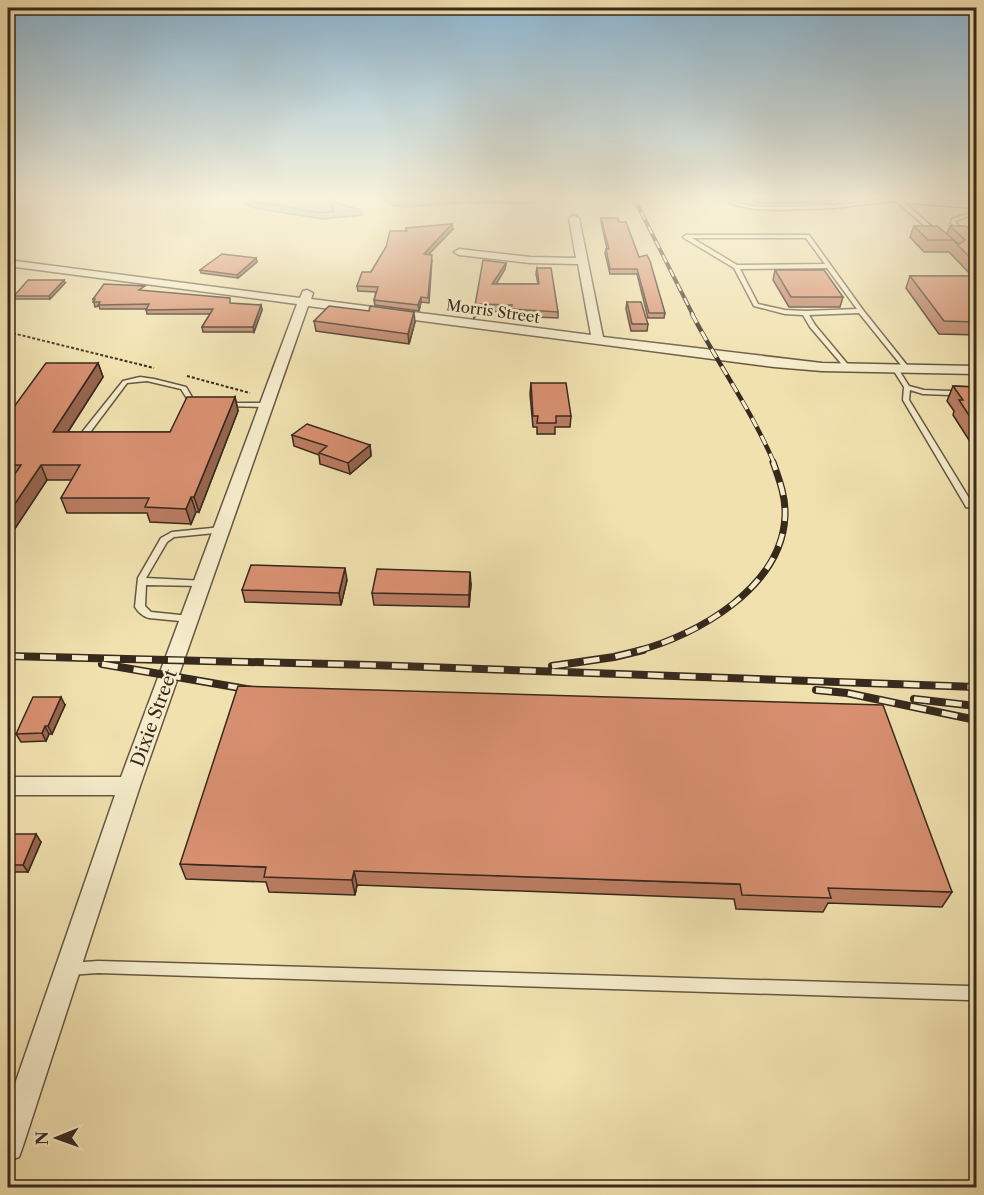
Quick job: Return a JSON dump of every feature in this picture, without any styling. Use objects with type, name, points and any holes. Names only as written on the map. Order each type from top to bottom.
[{"type":"street","points":[[475,254],[530,260],[583,261]]},
{"type":"street","points":[[581,254],[598,341]]},
{"type":"street","name":"Morris Street","points":[[8,263],[305,297],[598,341],[774,363],[847,368],[976,370]]},
{"type":"street","name":"Dixie Street","points":[[8,1146],[129,786],[305,297]]},
{"type":"street","points":[[8,786],[129,786]]},
{"type":"lane","points":[[713,254],[735,267],[756,305],[785,312],[861,311]]},
{"type":"lane","points":[[821,254],[901,369],[907,387],[906,400],[969,505],[976,507]]},
{"type":"lane","points":[[735,267],[830,266]]},
{"type":"lane","points":[[805,313],[812,326],[847,368]]},
{"type":"lane","points":[[100,437],[90,436],[87,431],[125,382],[144,379],[184,388],[193,404]]},
{"type":"lane","points":[[907,387],[923,392],[976,394]]},
{"type":"lane","points":[[214,405],[268,401]]},
{"type":"lane","points":[[185,408],[193,404],[203,405]]},
{"type":"lane","points":[[190,619],[149,615],[140,608],[142,578],[164,540],[172,535],[222,530]]},
{"type":"lane","points":[[142,582],[203,583]]},
{"type":"lane","points":[[67,970],[110,967],[968,993]]},
{"type":"path","points":[[8,332],[158,369]]},
{"type":"path","points":[[181,375],[268,401]]},
{"type":"building","points":[[222,254],[256,258],[237,275],[200,270]]},
{"type":"building","points":[[382,254],[432,255],[428,298],[421,297],[418,305],[374,300],[378,287],[357,286],[362,272],[371,272]]},
{"type":"building","points":[[607,254],[638,254],[639,257],[647,255],[665,313],[649,313],[637,269],[610,269]]},
{"type":"building","points":[[966,254],[976,254],[976,264]]},
{"type":"building","points":[[483,260],[506,263],[492,284],[539,284],[537,268],[551,268],[558,312],[511,309],[512,305],[480,304],[474,311]]},
{"type":"building","points":[[775,270],[824,270],[843,297],[791,297]]},
{"type":"building","points":[[910,276],[976,276],[976,322],[944,321]]},
{"type":"building","points":[[28,280],[64,280],[49,296],[14,296]]},
{"type":"building","points":[[104,284],[145,286],[139,290],[230,298],[230,303],[261,305],[253,327],[202,327],[213,309],[146,310],[149,304],[98,305],[100,302],[93,302],[95,299],[93,299]]},
{"type":"building","points":[[627,302],[641,302],[648,324],[632,324]]},
{"type":"building","points":[[329,306],[369,311],[370,306],[414,312],[408,334],[314,321]]},
{"type":"building","points":[[46,363],[98,363],[53,432],[170,432],[187,397],[235,397],[194,497],[191,497],[186,509],[145,507],[149,498],[61,498],[80,465],[41,465],[8,514],[8,484],[21,465],[8,465],[8,415]]},
{"type":"building","points":[[531,383],[566,383],[571,416],[556,416],[556,423],[537,423],[538,416],[533,416]]},
{"type":"building","points":[[953,386],[976,387],[976,426],[959,400],[963,400]]},
{"type":"building","points":[[307,424],[370,445],[348,463],[319,453],[327,446],[292,435]]},
{"type":"building","points":[[251,565],[345,568],[339,593],[242,590]]},
{"type":"building","points":[[377,569],[470,572],[469,595],[372,593]]},
{"type":"building","points":[[238,686],[883,705],[952,892],[828,888],[831,898],[742,895],[740,884],[354,871],[352,880],[264,877],[266,867],[180,864]]},
{"type":"building","points":[[33,697],[61,697],[48,726],[45,726],[42,733],[16,734]]},
{"type":"building","points":[[8,834],[36,834],[23,865],[8,865]]},
{"type":"railway","points":[[662,254],[693,315]]},
{"type":"railway","points":[[692,314],[756,425],[774,463]]},
{"type":"railway","points":[[637,651],[661,644],[710,620],[753,586],[769,565],[780,542],[785,516],[783,495],[773,462]]},
{"type":"railway","points":[[552,666],[614,657],[643,650]]},
{"type":"railway","points":[[8,656],[371,665],[976,687]]},
{"type":"railway","points":[[102,664],[252,690]]},
{"type":"railway","points":[[816,690],[847,693],[976,720]]},
{"type":"railway","points":[[914,699],[976,706]]}]
